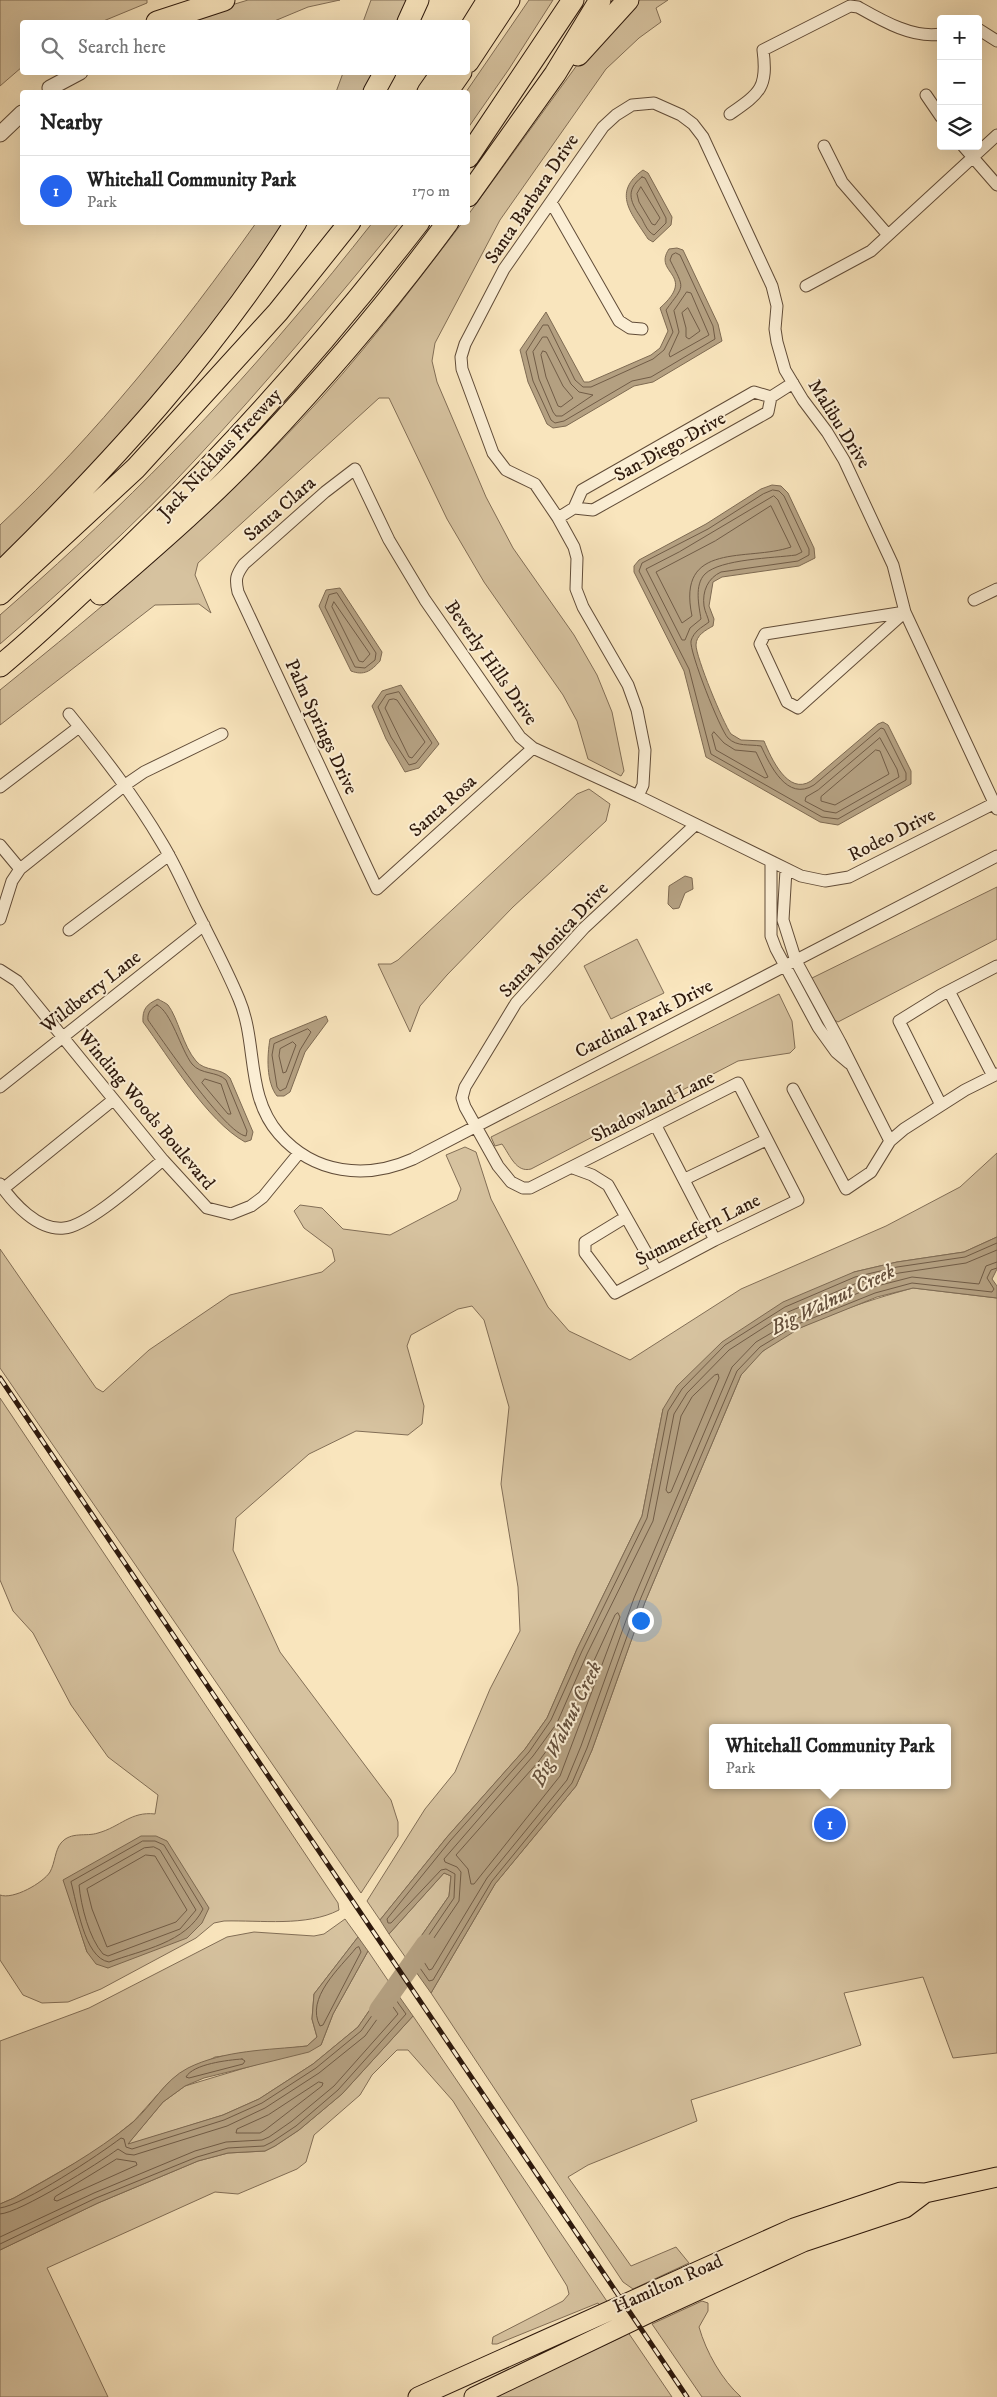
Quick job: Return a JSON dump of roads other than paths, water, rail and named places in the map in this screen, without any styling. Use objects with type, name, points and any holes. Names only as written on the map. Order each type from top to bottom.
[{"type":"highway","points":[[163,20],[224,0]]},
{"type":"highway","points":[[409,20],[418,0]]},
{"type":"highway","points":[[470,29],[488,0]]},
{"type":"highway","points":[[470,59],[509,0]]},
{"type":"highway","points":[[470,154],[573,0]]},
{"type":"highway","points":[[470,193],[542,94],[600,0]]},
{"type":"highway","points":[[542,94],[628,0]]},
{"type":"highway","points":[[375,90],[383,75]]},
{"type":"highway","points":[[429,90],[440,75]]},
{"type":"highway","points":[[448,90],[459,75]]},
{"type":"highway","points":[[0,573],[77,498],[130,441],[204,352],[294,225]]},
{"type":"highway","points":[[311,272],[339,225]]},
{"type":"highway","points":[[0,594],[136,468],[219,379],[311,272],[348,225]]},
{"type":"highway","name":"Jack Nicklaus Freeway","points":[[0,666],[140,538],[210,467],[305,363],[417,225]]},
{"type":"highway","points":[[24,646],[100,594],[203,502],[258,448],[362,332],[446,225]]},
{"type":"main road","name":"Hamilton Road","points":[[418,2397],[794,2228],[901,2192],[925,2193],[997,2177]]},
{"type":"main road","name":"Hamilton Road","points":[[474,2397],[726,2276],[812,2239],[905,2208],[925,2193]]},
{"type":"street","points":[[730,114],[757,95],[764,82],[763,50],[850,6],[858,6],[906,31],[930,36],[937,35]]},
{"type":"street","points":[[982,32],[997,41]]},
{"type":"street","points":[[48,90],[65,75]]},
{"type":"street","points":[[48,90],[75,75]]},
{"type":"street","points":[[926,95],[937,111]]},
{"type":"street","name":"Santa Barbara Drive","points":[[558,518],[535,484],[506,470],[494,453],[462,369],[461,357],[465,344],[504,270],[603,127],[616,115],[632,106],[654,102]]},
{"type":"street","name":"Malibu Drive","points":[[654,102],[681,115],[693,124],[702,136],[772,286],[777,306],[775,329],[777,342],[785,370],[844,460],[893,565],[905,612],[996,806]]},
{"type":"street","points":[[2,130],[20,114]]},
{"type":"street","points":[[806,286],[871,251],[997,135]]},
{"type":"street","points":[[824,146],[842,182],[888,234]]},
{"type":"street","points":[[967,150],[997,185]]},
{"type":"street","points":[[551,202],[619,321],[630,328],[642,329]]},
{"type":"street","name":"San Diego Drive","points":[[574,508],[593,510],[768,412],[771,397],[793,383]]},
{"type":"street","name":"San Diego Drive","points":[[558,518],[574,508],[582,490],[754,392],[771,397]]},
{"type":"street","name":"Santa Clara","points":[[235,580],[244,564],[355,469]]},
{"type":"street","name":"Beverly Hills Drive","points":[[355,469],[390,540],[425,600],[520,737],[533,748],[638,796],[771,863],[801,876]]},
{"type":"street","points":[[558,518],[574,547],[577,558],[576,589],[583,607],[628,685],[637,710],[645,750],[643,785],[638,796]]},
{"type":"street","name":"Palm Springs Drive","points":[[235,580],[238,592],[377,889]]},
{"type":"street","points":[[974,600],[997,589]]},
{"type":"street","points":[[905,612],[798,708],[787,702],[760,644],[765,634],[905,612]]},
{"type":"street","name":"Cardinal Park Drive","points":[[69,714],[125,785],[169,855],[204,925],[245,1016],[249,1033],[253,1076],[260,1103],[272,1124],[299,1153],[330,1169],[361,1172],[380,1170],[413,1159],[997,856]]},
{"type":"street","points":[[0,787],[79,727]]},
{"type":"street","points":[[0,919],[12,881],[20,870],[125,785],[144,772],[222,734]]},
{"type":"street","name":"Santa Rosa","points":[[377,889],[533,748]]},
{"type":"street","name":"Rodeo Drive","points":[[801,876],[825,881],[849,877],[996,806]]},
{"type":"street","name":"Santa Monica Drive","points":[[573,1168],[530,1188],[517,1185],[502,1171],[474,1126],[462,1098],[465,1087],[516,1003],[584,928],[695,825]]},
{"type":"street","points":[[0,845],[20,870]]},
{"type":"street","points":[[69,930],[169,855]]},
{"type":"street","points":[[771,863],[771,936],[790,964],[822,1033],[836,1052],[854,1068],[890,1141]]},
{"type":"street","points":[[786,870],[782,920],[790,964]]},
{"type":"street","name":"Wildberry Lane","points":[[0,1087],[61,1036],[204,925]]},
{"type":"street","points":[[941,1105],[903,1033],[899,1021],[949,991],[997,966]]},
{"type":"street","name":"Winding Woods Boulevard","points":[[0,970],[17,981],[199,1203],[215,1212],[231,1214],[252,1206],[263,1197],[299,1153]]},
{"type":"street","points":[[793,1089],[846,1189],[871,1172],[890,1141],[904,1129],[941,1105],[995,1075],[949,991]]},
{"type":"street","name":"Shadowland Lane","points":[[573,1168],[631,1136],[656,1126],[738,1083],[798,1200]]},
{"type":"street","points":[[113,1100],[2,1186],[19,1208],[53,1228],[66,1228],[100,1212],[163,1160]]},
{"type":"street","points":[[656,1126],[715,1240]]},
{"type":"street","points":[[685,1179],[766,1140]]},
{"type":"street","points":[[573,1168],[592,1175],[608,1186],[656,1270]]},
{"type":"street","name":"Summerfern Lane","points":[[626,1217],[585,1242],[584,1247],[585,1252],[615,1293],[715,1240],[798,1200]]},
{"type":"water","points":[[643,170],[648,173],[672,217],[671,225],[653,242],[648,239],[636,221],[626,195],[633,179]]},
{"type":"water","points":[[677,248],[683,250],[718,324],[722,341],[653,382],[634,386],[566,426],[553,428],[547,424],[528,382],[520,350],[546,312],[584,382],[589,382],[651,355],[660,348],[668,331],[660,308],[671,297],[675,288],[675,281],[666,264],[665,257],[669,249]]},
{"type":"water","points":[[772,485],[781,486],[788,493],[814,548],[815,558],[799,566],[722,577],[713,582],[709,606],[714,619],[713,626],[702,633],[696,641],[697,652],[710,690],[731,734],[741,740],[764,741],[781,773],[795,783],[803,784],[811,781],[878,724],[883,722],[888,725],[911,771],[911,784],[838,825],[820,822],[706,757],[684,671],[634,572],[634,566],[639,560],[706,524],[761,489]]},
{"type":"water","points":[[340,588],[382,652],[380,661],[364,673],[351,671],[319,606],[326,590]]},
{"type":"water","points":[[401,685],[439,744],[419,768],[405,772],[386,739],[372,706],[382,691]]},
{"type":"water","points":[[685,876],[692,878],[693,889],[685,893],[679,908],[673,909],[668,904],[669,886]]},
{"type":"water","points":[[158,999],[167,1004],[172,1011],[191,1055],[196,1061],[204,1067],[222,1072],[230,1078],[253,1132],[251,1140],[245,1142],[231,1132],[203,1104],[143,1022],[143,1014],[146,1008]]},
{"type":"water","points":[[326,1016],[328,1021],[305,1052],[290,1092],[284,1096],[277,1096],[269,1076],[268,1053],[270,1039]]},
{"type":"water","points":[[997,1237],[997,1269],[992,1279],[997,1286],[997,1298],[913,1288],[877,1297],[800,1328],[763,1351],[741,1375],[645,1602],[592,1750],[576,1786],[495,1884],[431,1993],[406,1958],[449,1896],[451,1876],[444,1873],[389,1934],[380,1920],[447,1837],[525,1749],[547,1718],[577,1649],[642,1516],[663,1409],[677,1386],[722,1342],[783,1302],[854,1272],[897,1262],[964,1252]]},
{"type":"water","points":[[141,1836],[156,1836],[167,1841],[209,1908],[202,1923],[187,1938],[108,1968],[96,1964],[87,1952],[63,1880]]},
{"type":"water","points":[[358,1937],[368,1951],[333,2014],[321,2045],[309,2052],[204,2078],[185,2086],[163,2102],[128,2144],[223,2115],[259,2099],[313,2064],[358,2027],[389,1982],[413,2016],[342,2094],[299,2130],[265,2151],[228,2153],[198,2161],[98,2203],[0,2250],[0,2204],[60,2172],[118,2134],[132,2123],[165,2086],[180,2073],[202,2062],[231,2054],[307,2046],[317,2037],[312,2019],[314,1994]]},
{"type":"waterway","name":"Big Walnut Creek","points":[[379,2010],[426,1944]]},
{"type":"railway","points":[[0,1378],[687,2397]]},
{"type":"place","name":"Whitehall Community Park","points":[[830,1824]]}]
